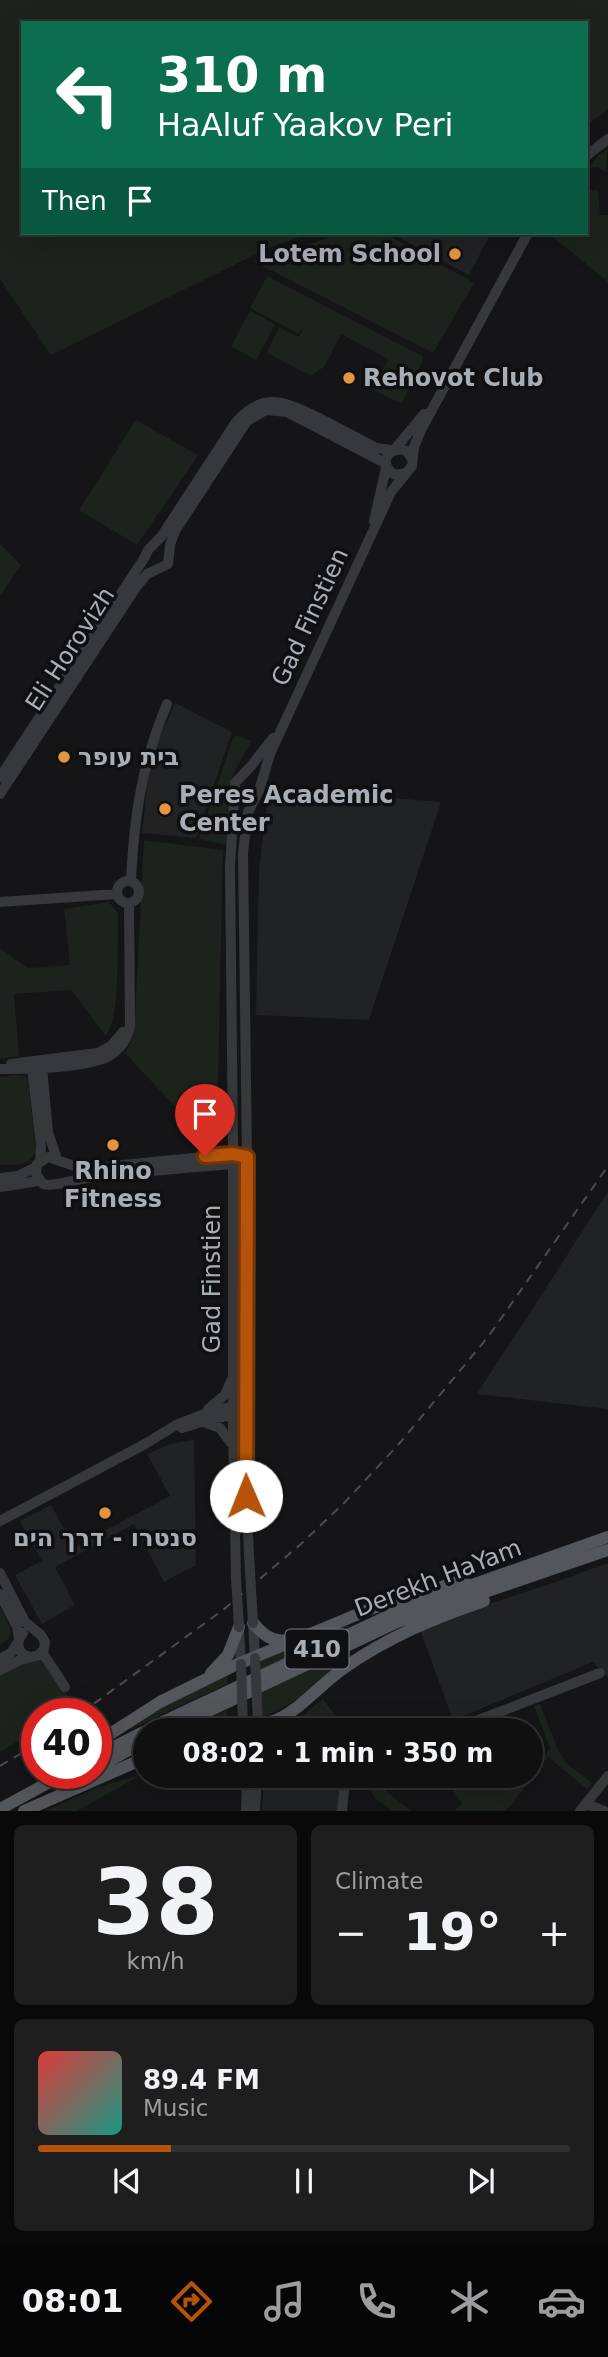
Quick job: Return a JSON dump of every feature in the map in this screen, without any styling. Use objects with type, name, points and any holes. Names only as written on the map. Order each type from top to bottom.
[{"type":"main road","name":"Derekh HaYam","points":[[112,1748],[385,1617],[608,1537]]},
{"type":"main road","name":"Derekh HaYam","points":[[194,1718],[397,1622],[608,1552]]},
{"type":"main road","points":[[285,1718],[352,1662],[414,1626],[553,1577],[608,1552]]},
{"type":"main road","points":[[112,1733],[172,1695],[324,1628],[391,1602],[546,1559]]},
{"type":"main road","points":[[253,1623],[261,1633],[271,1639],[296,1640]]},
{"type":"main road","points":[[202,1681],[225,1660],[239,1626]]},
{"type":"main road","points":[[279,1718],[291,1712]]},
{"type":"main road","points":[[112,1759],[133,1748]]},
{"type":"main road","points":[[22,1811],[133,1763]]},
{"type":"main road","points":[[0,1808],[27,1789]]},
{"type":"main road","points":[[0,1808],[36,1789]]},
{"type":"main road","points":[[22,1811],[60,1789]]},
{"type":"street","points":[[588,154],[608,139]]},
{"type":"street","points":[[412,462],[407,451],[376,448],[289,405],[273,402],[259,405],[236,422],[145,557],[149,566],[159,569],[169,563],[175,531],[247,421],[260,413],[273,410],[286,412],[386,465],[395,475],[407,473],[412,462],[414,447],[442,388],[527,235]]},
{"type":"street","points":[[386,465],[387,456],[442,388]]},
{"type":"street","name":"Gad Finstien","points":[[372,534],[386,465]]},
{"type":"street","name":"Gad Finstien","points":[[257,1718],[246,1489],[245,1412],[247,1157],[243,853],[246,821],[267,762],[287,717],[394,486],[407,473]]},
{"type":"street","points":[[154,546],[164,547],[169,552]]},
{"type":"street","name":"Eli Horovizh","points":[[0,777],[145,557]]},
{"type":"street","name":"Eli Horovizh","points":[[0,794],[137,586],[147,574],[159,569]]},
{"type":"street","points":[[131,881],[133,829],[138,801],[150,750],[167,704]]},
{"type":"street","name":"Gad Finstien","points":[[239,777],[258,758],[287,717]]},
{"type":"street","points":[[246,774],[254,776],[258,791],[248,800],[243,799],[235,790],[239,777],[246,774]]},
{"type":"street","name":"Gad Finstien","points":[[235,790],[230,867],[232,1377],[236,1578],[243,1718]]},
{"type":"street","points":[[117,894],[121,884],[131,881]]},
{"type":"street","points":[[117,894],[122,901],[130,903],[136,900],[139,894],[137,886],[131,881]]},
{"type":"street","points":[[0,902],[117,894]]},
{"type":"street","points":[[0,1067],[90,1062],[115,1052],[124,1043],[129,1032],[131,1012],[130,903]]},
{"type":"street","points":[[37,1065],[48,1132],[64,1170],[60,1182]]},
{"type":"street","points":[[37,1065],[41,1145],[36,1174],[39,1181]]},
{"type":"street","points":[[0,1187],[39,1181],[52,1186],[60,1182],[208,1161],[226,1147],[233,1122]]},
{"type":"street","points":[[0,1178],[18,1176],[48,1157],[83,1169],[247,1157]]},
{"type":"street","points":[[208,1161],[225,1170],[233,1179]]},
{"type":"street","points":[[199,1419],[221,1399],[230,1386],[232,1377]]},
{"type":"street","points":[[0,1521],[145,1444],[168,1429],[199,1419],[245,1412]]},
{"type":"street","points":[[199,1419],[220,1428],[229,1438],[233,1450]]},
{"type":"street","points":[[0,1573],[24,1619],[44,1638],[44,1647],[37,1655],[0,1670]]},
{"type":"street","points":[[0,1594],[17,1626],[22,1653],[37,1655],[65,1687]]},
{"type":"street","points":[[0,1659],[11,1653],[24,1632],[34,1631]]},
{"type":"street","points":[[484,1718],[600,1673]]},
{"type":"street","points":[[604,1811],[583,1808],[608,1776]]},
{"type":"street","points":[[248,1788],[250,1809]]},
{"type":"street","points":[[250,1809],[254,1788]]},
{"type":"street","points":[[342,1811],[345,1788]]},
{"type":"shaded area","points":[[0,0],[608,0],[608,110],[588,124],[588,21],[21,21],[21,235],[306,235],[271,247],[51,355],[0,279]]},
{"type":"shaded area","points":[[608,148],[606,172],[597,167],[589,168],[598,156]]},
{"type":"shaded area","points":[[598,190],[600,215],[608,215],[608,282],[550,235],[588,235],[588,191]]},
{"type":"shaded area","points":[[338,235],[388,235],[474,283],[433,353],[253,261]]},
{"type":"shaded area","name":"Lotem School","points":[[395,235],[490,235],[469,275]]},
{"type":"shaded area","points":[[267,276],[424,357],[402,404],[365,386],[369,380],[377,382],[388,359],[341,334],[325,366],[311,376],[267,353],[279,327],[299,337],[306,323],[299,334],[250,308]]},
{"type":"shaded area","points":[[250,311],[275,324],[256,360],[231,346]]},
{"type":"shaded area","points":[[136,420],[198,455],[137,545],[79,510]]},
{"type":"shaded area","points":[[0,544],[21,565],[0,596]]},
{"type":"shaded area","points":[[175,703],[232,732],[196,838],[142,833],[153,757]]},
{"type":"shaded area","points":[[234,735],[252,741],[233,774],[229,787],[226,845],[199,839]]},
{"type":"shaded area","points":[[269,788],[441,802],[369,1020],[256,1015],[259,869]]},
{"type":"shaded area","points":[[144,840],[223,850],[217,1128],[207,1141],[125,1053],[134,1035]]},
{"type":"shaded area","points":[[109,902],[118,913],[118,959],[114,1012],[106,1036],[71,990],[14,994],[19,1056],[0,1059],[0,948],[28,968],[70,965],[64,909]]},
{"type":"shaded area","points":[[26,1076],[28,1080],[36,1151],[26,1163],[0,1165],[0,1077]]},
{"type":"shaded area","points":[[608,1192],[608,1409],[477,1394]]},
{"type":"shaded area","points":[[194,1440],[196,1565],[164,1582],[134,1524],[55,1567],[75,1605],[42,1624],[15,1575],[42,1561],[20,1521],[51,1505],[74,1547],[170,1496],[147,1454],[170,1444]]},
{"type":"shaded area","points":[[608,1563],[608,1678],[593,1662],[452,1718],[419,1627]]},
{"type":"shaded area","points":[[0,1607],[11,1630],[9,1638],[0,1645]]},
{"type":"shaded area","points":[[348,1622],[350,1628],[257,1671],[255,1661]]},
{"type":"shaded area","points":[[346,1653],[353,1656],[307,1692],[282,1709],[259,1717],[257,1695]]},
{"type":"shaded area","points":[[45,1659],[69,1698],[21,1698],[21,1740],[0,1752],[0,1672],[32,1660]]},
{"type":"shaded area","points":[[228,1675],[227,1684],[155,1718],[144,1718],[156,1709]]},
{"type":"shaded area","points":[[323,1699],[336,1717],[335,1718],[300,1718]]},
{"type":"shaded area","points":[[321,1704],[332,1718],[304,1718]]},
{"type":"shaded area","points":[[540,1704],[566,1763],[592,1783],[587,1789],[548,1757],[543,1763],[543,1756],[550,1748],[543,1730],[543,1718],[539,1718],[534,1706]]},
{"type":"shaded area","points":[[227,1710],[228,1718],[209,1718]]},
{"type":"shaded area","points":[[133,1777],[77,1811],[45,1811],[94,1789],[112,1789],[112,1783]]},
{"type":"shaded area","points":[[263,1788],[339,1788],[337,1811],[262,1811]]},
{"type":"shaded area","points":[[369,1788],[382,1788],[411,1811],[393,1811],[375,1798]]},
{"type":"shaded area","points":[[524,1788],[506,1811],[454,1811],[462,1804],[453,1790]]},
{"type":"railway","points":[[102,1698],[223,1610],[301,1544],[345,1502],[398,1445],[488,1337],[608,1166]]},
{"type":"railway","points":[[0,1766],[21,1754]]},
{"type":"place","name":"Lotem School","points":[[455,254]]},
{"type":"place","name":"Rehovot Club","points":[[349,378]]},
{"type":"place","name":"בית עופר","points":[[64,757]]},
{"type":"place","name":"Peres Academic Center","points":[[165,809]]},
{"type":"place","name":"Rhino Fitness","points":[[113,1145]]},
{"type":"place","name":"סנטרו - דרך הים","points":[[105,1513]]},
{"type":"route","points":[[205,1156],[233,1154],[247,1157],[246,1496]]}]
